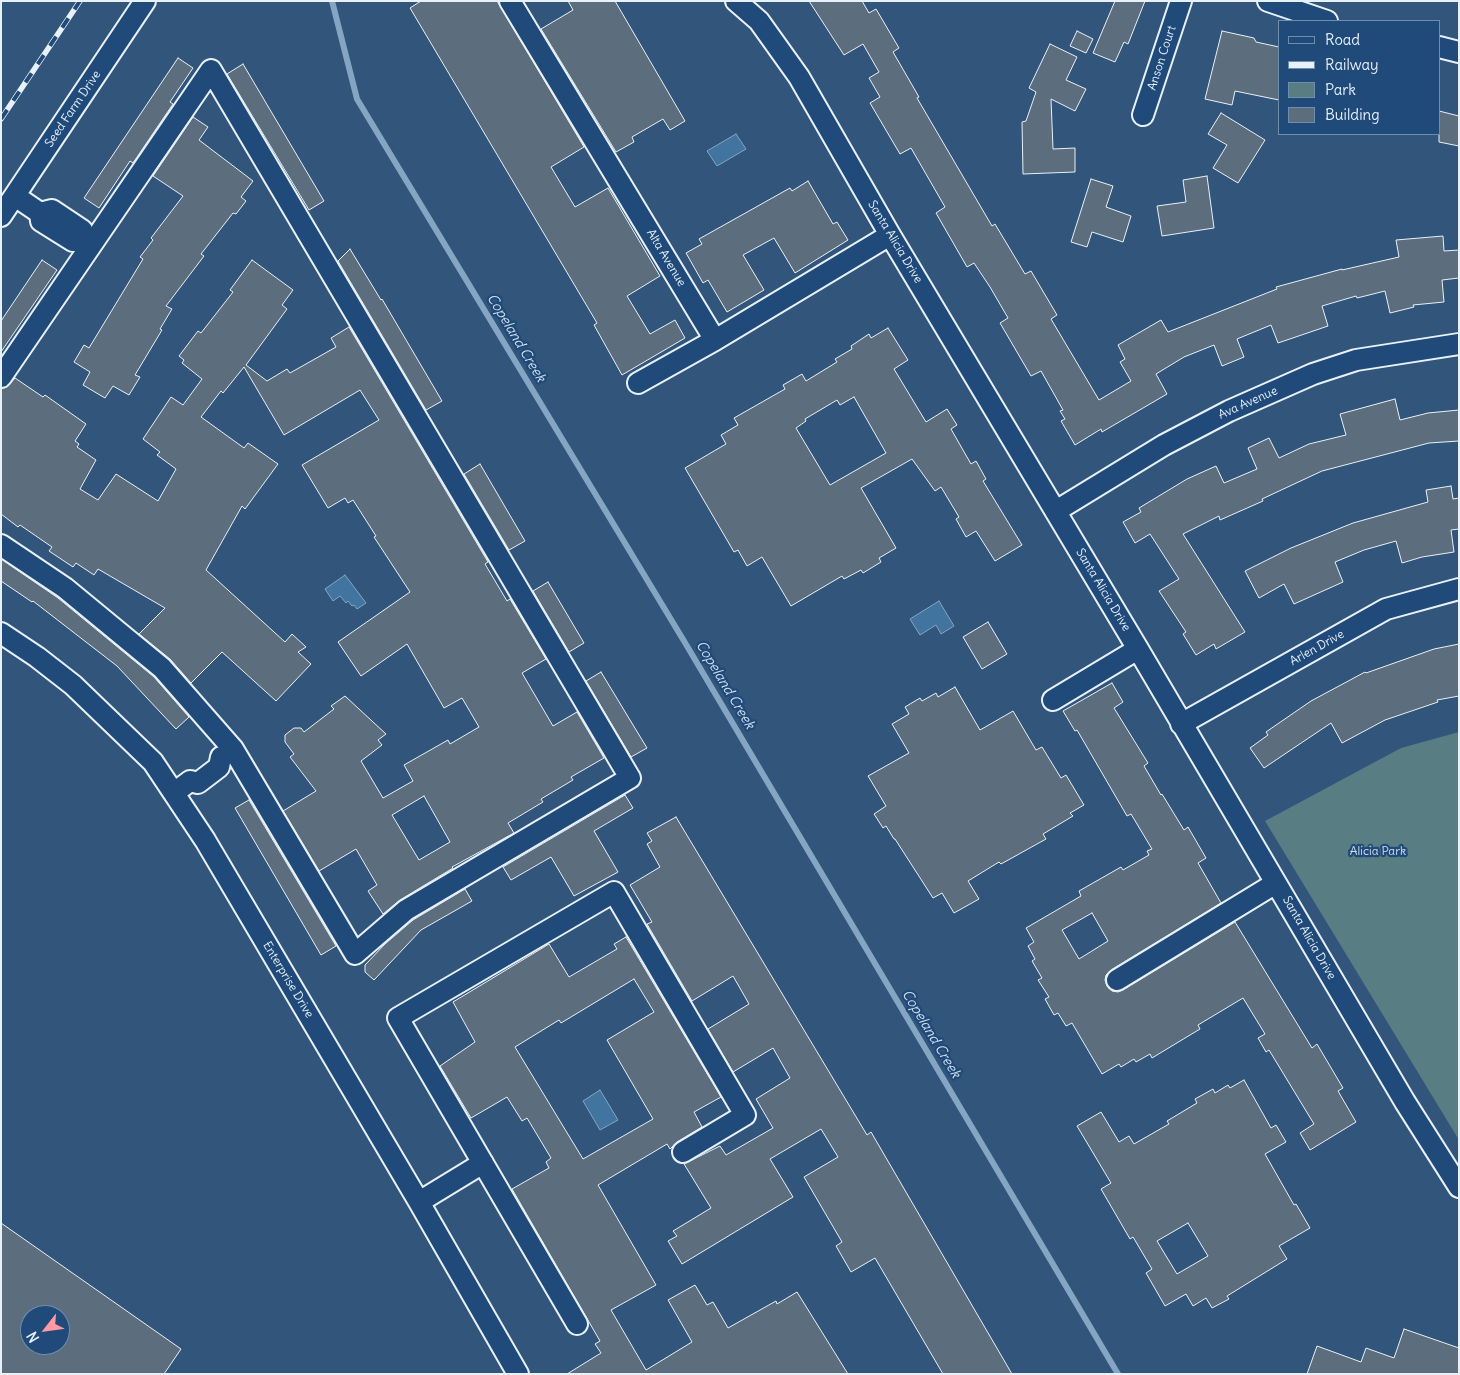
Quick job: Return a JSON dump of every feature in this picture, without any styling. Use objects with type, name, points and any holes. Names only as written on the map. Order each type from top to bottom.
[{"type":"street","name":"Seed Farm Drive","points":[[1,216],[145,1]]},
{"type":"street","name":"Alta Avenue","points":[[510,1],[715,340]]},
{"type":"street","name":"Santa Alicia Drive","points":[[736,1],[759,21],[800,77],[890,235],[1138,649],[1405,1102],[1459,1187]]},
{"type":"street","name":"Anson Court","points":[[1144,115],[1181,1]]},
{"type":"street","points":[[1268,1],[1324,20]]},
{"type":"street","points":[[1440,47],[1459,52]]},
{"type":"street","points":[[1,377],[86,244],[211,70],[630,778],[406,910],[355,954],[227,753],[162,668],[65,588],[1,545]]},
{"type":"street","points":[[15,196],[40,213],[52,210],[82,230],[86,244]]},
{"type":"street","points":[[638,383],[715,340],[890,235]]},
{"type":"street","name":"Ava Avenue","points":[[1056,511],[1164,445],[1229,411],[1313,374],[1356,360],[1459,344]]},
{"type":"street","name":"Arlen Drive","points":[[1181,724],[1386,609],[1459,589]]},
{"type":"street","name":"Enterprise Drive","points":[[1,633],[72,685],[182,787],[205,840],[419,1202],[518,1374]]},
{"type":"street","points":[[1053,700],[1138,649]]},
{"type":"street","points":[[182,787],[191,773],[211,757],[227,753]]},
{"type":"street","points":[[1118,980],[1276,883]]},
{"type":"street","points":[[577,1324],[398,1018],[614,892],[745,1116],[683,1152]]},
{"type":"street","points":[[419,1202],[483,1163]]},
{"type":"green space","name":"Alicia Park","points":[[1459,732],[1459,1140],[1265,821],[1401,748]]},
{"type":"water","points":[[736,134],[746,149],[717,166],[707,151]]},
{"type":"water","points":[[345,575],[366,603],[357,609],[348,601],[346,603],[340,596],[333,601],[325,589]]},
{"type":"water","points":[[939,601],[954,626],[941,634],[936,625],[920,635],[910,619]]},
{"type":"water","points":[[600,1090],[618,1120],[600,1130],[583,1101]]},
{"type":"building","points":[[421,1],[497,1],[584,147],[551,167],[575,207],[608,188],[660,276],[627,296],[650,334],[675,320],[685,338],[622,375],[594,325],[597,323],[410,8]]},
{"type":"building","points":[[568,1],[615,1],[685,121],[670,130],[663,119],[632,137],[634,142],[616,152],[541,29],[573,10]]},
{"type":"building","points":[[809,1],[862,1],[869,13],[876,9],[899,48],[893,52],[919,97],[917,98],[992,226],[995,224],[1025,274],[1031,271],[1057,315],[1051,319],[1099,400],[1131,381],[1120,362],[1125,359],[1118,345],[1161,320],[1168,332],[1277,289],[1276,287],[1342,269],[1399,257],[1396,240],[1443,236],[1444,251],[1459,250],[1459,278],[1442,280],[1444,302],[1413,305],[1414,307],[1390,313],[1385,291],[1357,298],[1356,296],[1322,306],[1328,326],[1278,343],[1271,325],[1237,339],[1244,357],[1222,366],[1214,345],[1184,357],[1156,374],[1167,394],[1102,432],[1101,429],[1075,445],[1061,421],[1065,419],[1060,411],[1063,410],[1041,371],[1031,376],[1000,323],[1008,318],[990,287],[974,263],[967,267],[936,213],[945,207],[911,148],[900,154],[870,103],[880,97],[869,78],[879,72],[863,44],[844,55]]},
{"type":"building","points":[[1115,1],[1145,1],[1128,44],[1124,42],[1115,62],[1093,53]]},
{"type":"building","points":[[1077,31],[1093,39],[1086,53],[1070,46]]},
{"type":"building","points":[[1222,31],[1254,38],[1256,42],[1278,47],[1278,100],[1235,91],[1232,105],[1205,99]]},
{"type":"building","points":[[1050,44],[1077,57],[1066,80],[1086,89],[1075,111],[1051,99],[1053,149],[1075,148],[1075,172],[1023,174],[1022,122],[1026,121],[1036,92],[1029,88]]},
{"type":"building","points":[[178,58],[193,68],[170,102],[173,104],[133,163],[130,161],[99,208],[84,198]]},
{"type":"building","points":[[243,64],[324,201],[309,210],[227,74]]},
{"type":"building","points":[[1440,111],[1459,116],[1459,146],[1439,142]]},
{"type":"building","points":[[1221,113],[1265,140],[1238,183],[1213,168],[1227,145],[1208,134]]},
{"type":"building","points":[[193,117],[208,127],[199,140],[253,181],[241,197],[246,201],[236,214],[233,213],[201,254],[204,256],[166,306],[172,309],[160,329],[162,330],[135,375],[140,377],[129,395],[113,386],[105,398],[83,385],[90,372],[74,362],[84,345],[89,348],[143,259],[140,257],[153,240],[151,238],[183,196],[153,176]]},
{"type":"building","points":[[1207,176],[1214,228],[1162,236],[1157,206],[1186,202],[1183,180]]},
{"type":"building","points":[[1091,179],[1113,186],[1106,207],[1131,216],[1123,242],[1092,232],[1087,247],[1071,242]]},
{"type":"building","points":[[808,181],[833,224],[837,222],[848,240],[795,273],[774,238],[743,255],[764,290],[727,312],[708,280],[703,283],[686,253],[702,244],[699,239],[790,188],[792,191]]},
{"type":"building","points":[[350,249],[442,401],[426,410],[338,261]]},
{"type":"building","points":[[42,260],[57,270],[1,352],[1,321]]},
{"type":"building","points":[[252,260],[293,290],[282,305],[287,309],[246,365],[267,381],[287,369],[290,373],[336,347],[331,338],[349,327],[488,562],[485,564],[507,601],[510,599],[546,659],[522,673],[553,726],[577,712],[604,758],[571,777],[573,780],[541,799],[543,802],[508,823],[514,833],[452,867],[400,900],[383,914],[368,891],[377,885],[356,849],[319,871],[283,811],[316,791],[290,757],[294,754],[285,742],[285,735],[294,728],[301,728],[304,732],[334,709],[331,706],[345,696],[386,734],[378,740],[382,745],[361,761],[383,798],[413,781],[404,765],[448,740],[450,744],[479,727],[462,698],[444,708],[407,644],[361,676],[338,642],[410,592],[374,537],[376,536],[353,500],[348,503],[345,498],[328,508],[302,465],[379,420],[360,390],[284,435],[244,367],[223,393],[221,391],[201,417],[244,448],[248,443],[278,464],[245,509],[242,506],[206,570],[285,642],[292,634],[306,647],[298,652],[311,664],[276,701],[222,652],[191,683],[170,659],[139,634],[165,608],[98,569],[94,575],[76,563],[73,567],[49,551],[52,547],[20,525],[18,527],[1,514],[1,389],[7,387],[15,378],[43,397],[45,395],[86,424],[75,441],[79,444],[77,447],[96,460],[80,489],[98,500],[116,474],[158,501],[176,469],[157,455],[160,452],[143,439],[171,397],[183,405],[202,379],[182,363],[184,360],[179,356],[198,331],[201,333],[233,292],[230,290]],"holes":[[[424,796],[450,842],[419,860],[392,815]]]},
{"type":"building","points":[[888,328],[908,360],[894,369],[926,422],[947,409],[957,425],[951,429],[971,464],[976,461],[986,479],[983,481],[1022,545],[995,561],[976,531],[966,537],[956,519],[959,517],[941,487],[935,491],[912,459],[861,488],[896,548],[879,558],[881,562],[863,573],[861,570],[844,579],[842,576],[791,606],[762,557],[747,566],[738,550],[734,552],[685,468],[726,444],[721,435],[738,425],[734,418],[785,389],[783,385],[802,374],[806,381],[837,362],[835,359],[852,349],[851,346],[869,334],[871,338]],"holes":[[[854,397],[886,453],[830,485],[796,428],[806,421],[805,419],[837,400],[840,405]]]},
{"type":"building","points":[[1395,399],[1400,420],[1428,413],[1459,410],[1459,441],[1429,443],[1322,471],[1262,499],[1263,501],[1220,520],[1219,516],[1183,534],[1245,632],[1216,649],[1214,644],[1196,655],[1183,634],[1186,632],[1159,591],[1179,579],[1150,534],[1135,543],[1123,522],[1141,512],[1139,508],[1187,479],[1216,466],[1224,483],[1257,469],[1248,448],[1269,438],[1279,458],[1309,444],[1346,435],[1340,414]]},
{"type":"building","points":[[480,464],[525,541],[509,550],[464,474]]},
{"type":"building","points":[[1451,486],[1453,499],[1459,498],[1459,529],[1451,530],[1454,552],[1422,557],[1402,563],[1396,541],[1364,550],[1335,562],[1343,582],[1294,604],[1284,584],[1259,598],[1245,571],[1291,548],[1353,523],[1428,502],[1426,490]]},
{"type":"building","points":[[1,559],[58,598],[154,677],[189,717],[176,729],[117,666],[33,601],[1,581]]},
{"type":"building","points":[[548,582],[584,643],[569,652],[533,591]]},
{"type":"building","points":[[988,622],[1007,654],[982,669],[963,637]]},
{"type":"building","points":[[1459,644],[1459,696],[1437,700],[1438,702],[1385,720],[1342,743],[1331,723],[1264,768],[1250,748],[1268,735],[1266,732],[1311,701],[1365,672],[1434,649]]},
{"type":"building","points":[[601,672],[647,748],[631,757],[586,681]]},
{"type":"building","points":[[1112,683],[1123,702],[1114,708],[1148,763],[1144,766],[1161,795],[1184,830],[1188,827],[1206,858],[1198,863],[1221,903],[1111,970],[1106,975],[1107,986],[1112,991],[1118,992],[1123,990],[1235,922],[1312,1048],[1317,1044],[1343,1088],[1338,1091],[1356,1122],[1310,1150],[1300,1133],[1314,1124],[1269,1050],[1266,1052],[1258,1038],[1265,1034],[1243,998],[1198,1025],[1200,1029],[1152,1058],[1150,1054],[1136,1062],[1134,1059],[1121,1067],[1119,1064],[1102,1074],[1072,1023],[1066,1026],[1058,1013],[1054,1015],[1045,999],[1049,997],[1038,980],[1042,978],[1032,961],[1035,959],[1028,946],[1034,942],[1026,928],[1081,896],[1079,891],[1121,867],[1123,870],[1149,855],[1147,851],[1152,849],[1131,814],[1127,816],[1077,730],[1075,731],[1063,711]],"holes":[[[1092,913],[1108,941],[1079,959],[1062,930]]]},
{"type":"building","points":[[955,687],[980,730],[1013,711],[1036,750],[1042,747],[1061,778],[1066,775],[1084,805],[1070,813],[1073,816],[1043,834],[1046,839],[1001,864],[999,862],[968,881],[979,899],[954,913],[942,893],[933,898],[886,826],[883,828],[874,814],[886,806],[868,776],[909,753],[892,724],[909,714],[905,707],[920,698],[922,701],[936,693],[938,697]]},
{"type":"building","points":[[625,795],[633,808],[594,831],[618,872],[574,896],[551,857],[511,880],[503,867]]},
{"type":"building","points":[[249,800],[336,946],[321,955],[235,808]]},
{"type":"building","points":[[676,817],[867,1135],[871,1132],[1012,1374],[943,1374],[875,1258],[851,1272],[836,1246],[842,1242],[804,1177],[838,1157],[821,1129],[770,1159],[793,1197],[682,1264],[668,1241],[677,1236],[673,1231],[711,1208],[684,1164],[720,1146],[726,1155],[773,1128],[756,1099],[790,1078],[773,1048],[733,1072],[708,1029],[749,1004],[733,976],[692,1001],[647,924],[652,922],[630,885],[660,867],[647,844],[652,841],[647,833]]},
{"type":"building","points":[[465,889],[472,901],[421,930],[374,980],[365,972],[365,965],[385,944],[413,920]]},
{"type":"building","points":[[626,937],[721,1097],[694,1112],[702,1127],[677,1142],[670,1149],[667,1144],[598,1185],[656,1285],[611,1310],[646,1370],[692,1342],[668,1300],[695,1285],[707,1305],[713,1302],[728,1328],[776,1301],[777,1304],[797,1292],[848,1374],[567,1374],[601,1353],[595,1344],[600,1341],[512,1189],[549,1168],[546,1162],[551,1158],[527,1118],[522,1121],[507,1097],[471,1118],[440,1066],[475,1042],[453,1002],[549,944],[569,977],[617,949],[614,944]],"holes":[[[634,979],[654,1012],[607,1040],[653,1119],[583,1159],[515,1047],[559,1020],[561,1023]]]},
{"type":"building","points":[[1244,1080],[1271,1128],[1276,1125],[1286,1142],[1265,1154],[1294,1205],[1296,1204],[1310,1228],[1279,1246],[1287,1259],[1227,1296],[1229,1299],[1212,1308],[1206,1298],[1193,1306],[1186,1294],[1165,1306],[1146,1273],[1152,1269],[1133,1237],[1130,1239],[1101,1189],[1111,1183],[1077,1126],[1101,1112],[1119,1142],[1129,1136],[1134,1144],[1169,1124],[1167,1121],[1197,1103],[1195,1099],[1213,1089],[1215,1093],[1228,1085],[1230,1088]],"holes":[[[1188,1223],[1208,1256],[1177,1274],[1157,1241]]]},
{"type":"building","points":[[1,1223],[181,1349],[164,1374],[1,1374]]},
{"type":"building","points":[[1404,1329],[1459,1348],[1459,1374],[1307,1374],[1317,1346],[1361,1362],[1366,1348],[1394,1358]]},
{"type":"waterway","name":"Copeland Creek","points":[[332,1],[357,99],[684,641],[1118,1374]]},
{"type":"railway","points":[[1,119],[80,1]]}]
